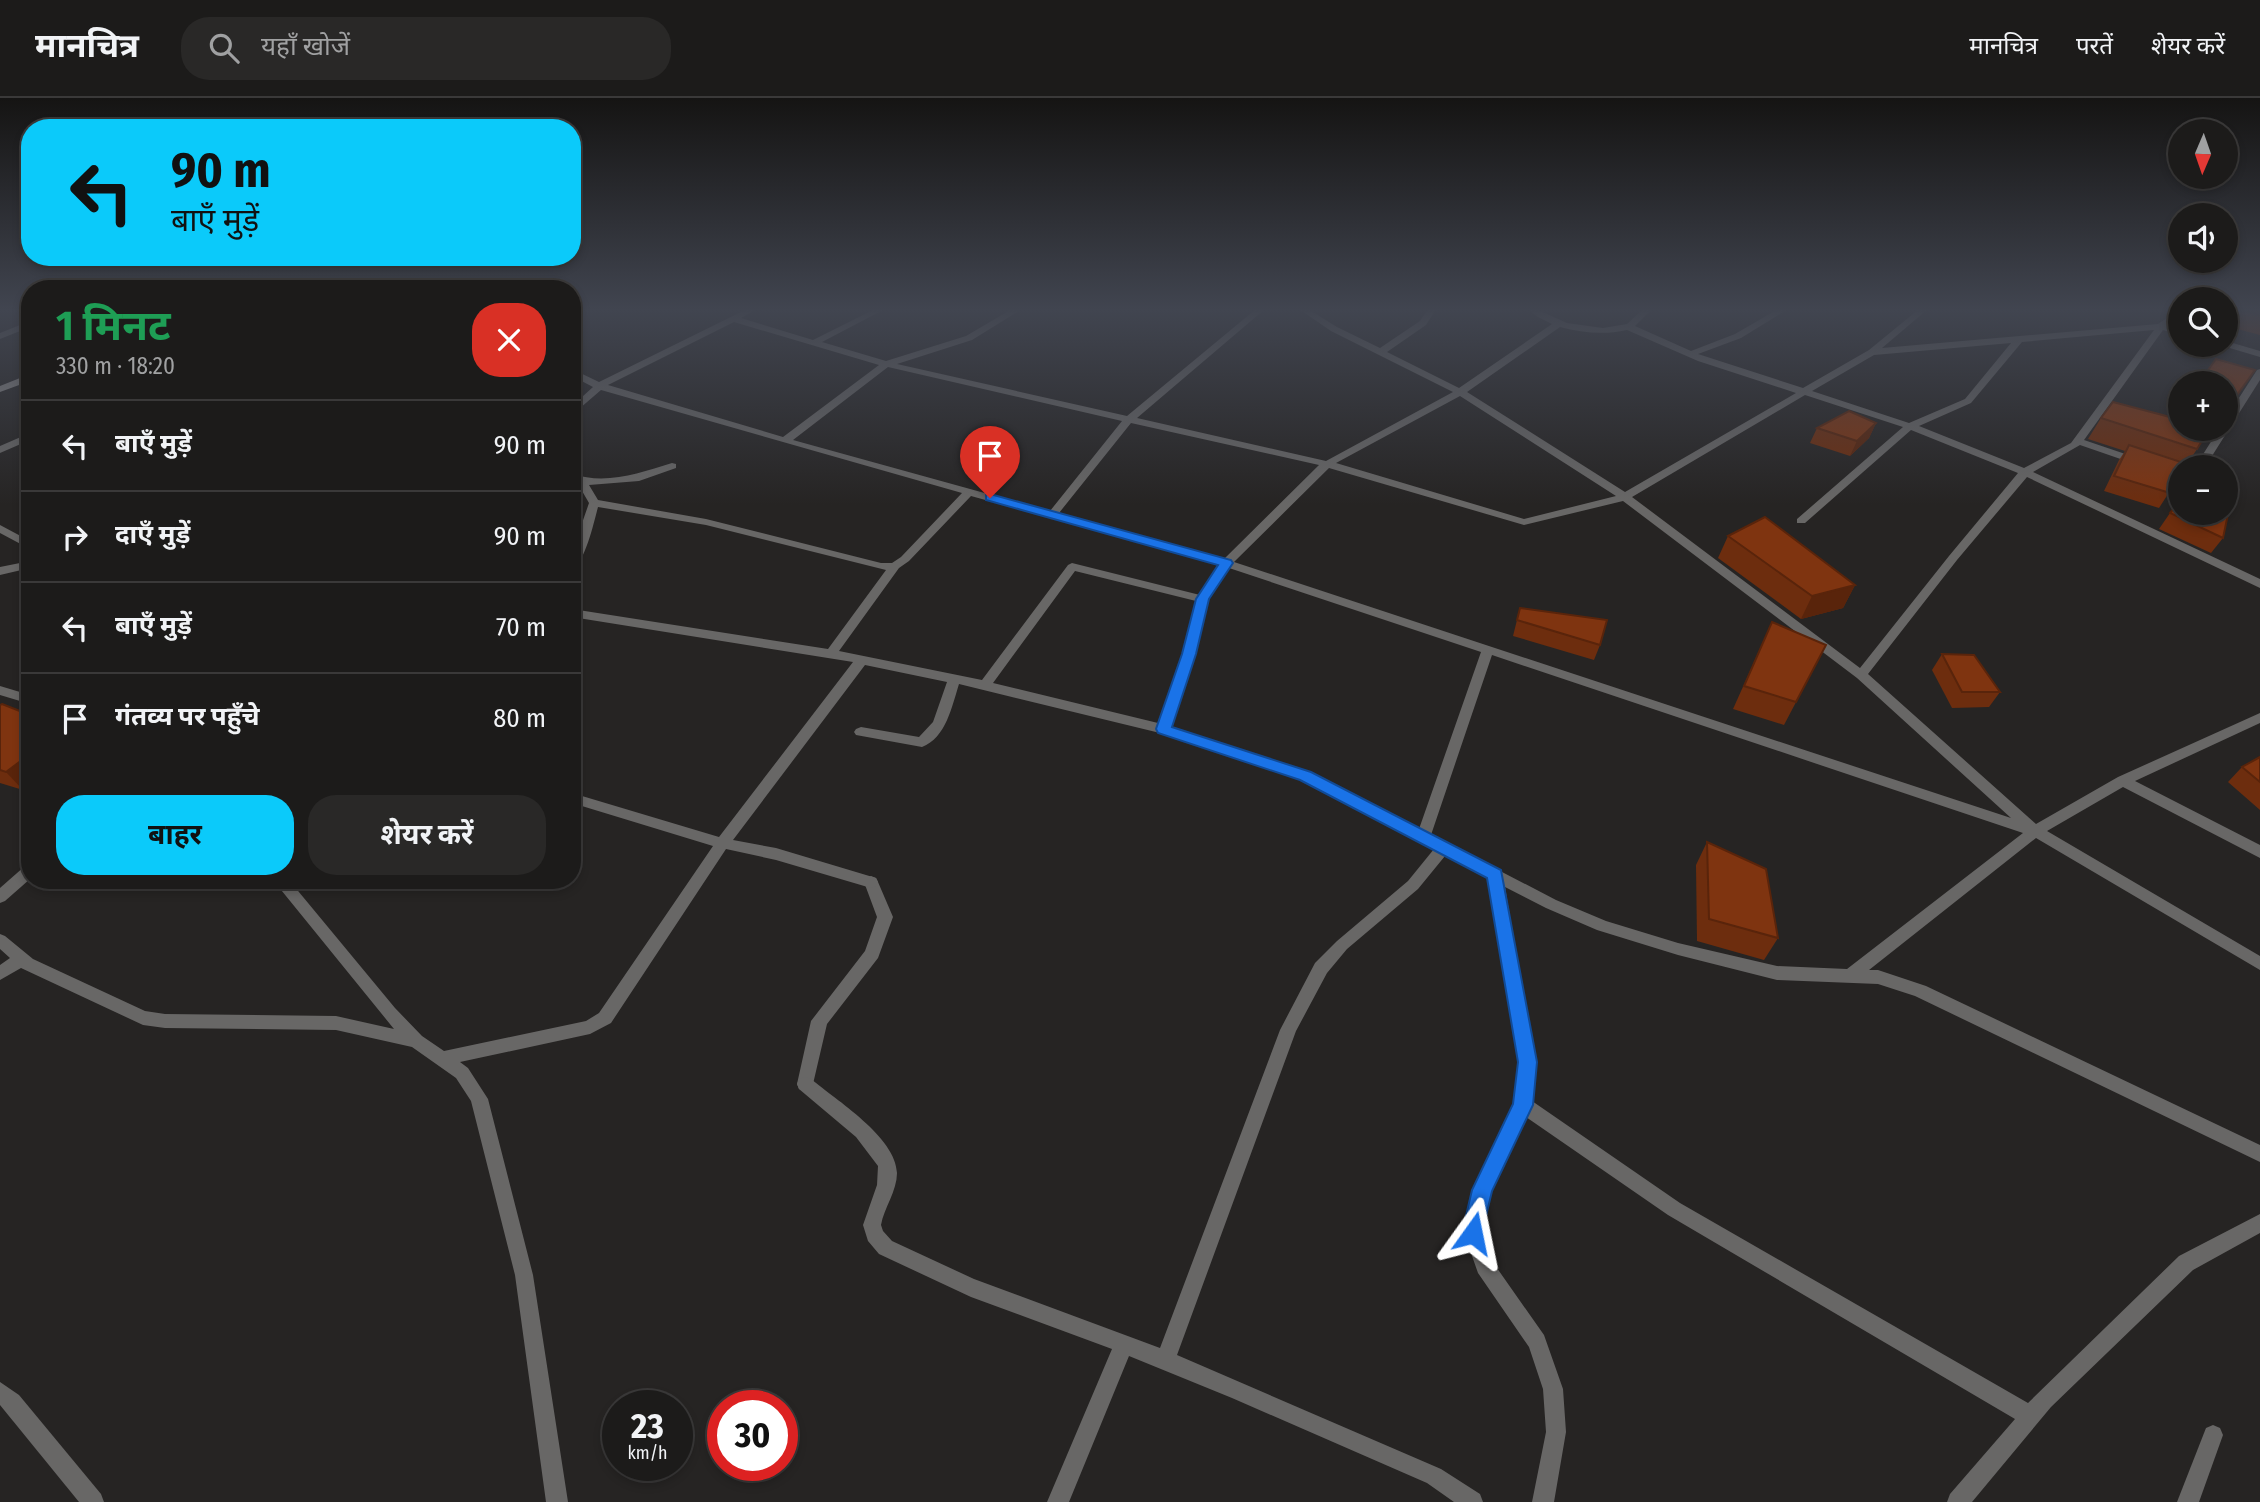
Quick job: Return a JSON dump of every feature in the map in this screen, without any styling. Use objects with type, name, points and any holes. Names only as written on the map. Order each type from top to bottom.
[{"type":"street","points":[[581,403],[599,386],[622,375]]},
{"type":"street","points":[[785,441],[872,375]]},
{"type":"street","points":[[931,375],[1327,464],[1524,522],[1625,497],[1834,375]]},
{"type":"street","points":[[1052,514],[1128,420],[1182,375]]},
{"type":"street","points":[[1425,375],[1460,392],[1625,497],[1861,675],[2035,831],[2260,964]]},
{"type":"street","points":[[1163,729],[1189,654],[1203,599],[1226,563],[1327,464],[1460,392],[1485,375]]},
{"type":"street","points":[[1755,375],[1910,426],[2025,472],[2260,584]]},
{"type":"street","points":[[1801,521],[1910,426],[1968,401],[1990,375]]},
{"type":"street","points":[[1861,675],[2025,472],[2078,441],[2126,375]]},
{"type":"street","points":[[2238,407],[2258,375]]},
{"type":"street","points":[[581,377],[599,386],[785,441],[1226,563],[2035,831]]},
{"type":"street","points":[[0,389],[21,382]]},
{"type":"street","points":[[0,450],[21,440]]},
{"type":"street","points":[[2078,441],[2153,466]]},
{"type":"street","points":[[581,480],[624,482],[646,478],[672,466]]},
{"type":"street","points":[[581,485],[594,503],[706,522],[881,567],[895,566]]},
{"type":"street","points":[[831,654],[895,566],[913,552],[969,492]]},
{"type":"street","points":[[581,545],[594,503]]},
{"type":"street","points":[[0,528],[21,541]]},
{"type":"street","points":[[0,571],[21,566]]},
{"type":"street","points":[[985,685],[1072,567],[1203,599]]},
{"type":"street","points":[[581,613],[862,660],[985,685],[1163,729],[1305,776],[1551,904],[1602,926],[1678,949],[1777,973],[1878,977],[1920,991],[2260,1154]]},
{"type":"street","points":[[1424,836],[1488,648]]},
{"type":"street","points":[[442,1059],[590,1027],[605,1018],[722,843],[862,660]]},
{"type":"street","points":[[862,732],[922,742],[939,724],[954,679]]},
{"type":"street","points":[[0,690],[21,697]]},
{"type":"street","points":[[1851,975],[2035,831],[2123,781],[2260,719]]},
{"type":"street","points":[[2123,781],[2260,852]]},
{"type":"street","points":[[581,801],[722,843],[776,854],[871,882],[885,917],[873,954],[819,1021],[804,1084],[873,1143],[886,1161],[890,1174],[873,1215],[872,1230],[878,1241],[889,1250],[945,1277],[1124,1344],[1434,1476],[1472,1502]]},
{"type":"street","points":[[1165,1362],[1288,1030],[1311,984],[1342,944],[1413,885],[1444,847]]},
{"type":"street","points":[[1495,874],[1527,1062],[1523,1105],[1482,1190],[1473,1233],[1485,1266],[1537,1342],[1553,1389],[1556,1432],[1543,1502]]},
{"type":"street","points":[[0,897],[21,878]]},
{"type":"street","points":[[287,889],[389,1013],[416,1041],[462,1073],[479,1099],[524,1275],[557,1502]]},
{"type":"street","points":[[0,940],[29,965]]},
{"type":"street","points":[[0,973],[20,960],[143,1018],[165,1021],[336,1023],[416,1041]]},
{"type":"street","points":[[1523,1105],[1674,1209],[2030,1416]]},
{"type":"street","points":[[1958,1502],[2030,1416],[2186,1263],[2260,1223]]},
{"type":"street","points":[[1058,1502],[1124,1344]]},
{"type":"street","points":[[0,1392],[12,1402],[93,1502]]},
{"type":"street","points":[[2188,1502],[2213,1435]]},
{"type":"building","points":[[2238,375],[2252,375],[2238,394]]},
{"type":"building","points":[[2113,402],[2168,416],[2168,440],[2101,418]]},
{"type":"building","points":[[1849,411],[1876,423],[1857,441],[1817,428]]},
{"type":"building","points":[[2172,441],[2202,441],[2197,449]]},
{"type":"building","points":[[2129,445],[2168,458],[2168,492],[2114,476]]},
{"type":"building","points":[[1765,517],[1855,585],[1812,596],[1728,536]]},
{"type":"building","points":[[2195,525],[2226,525],[2223,538]]},
{"type":"building","points":[[1520,608],[1607,620],[1600,645],[1517,620]]},
{"type":"building","points":[[1772,622],[1826,645],[1796,702],[1744,686]]},
{"type":"building","points":[[1942,654],[1974,655],[2000,692],[1962,692]]},
{"type":"building","points":[[0,705],[21,711],[21,761],[6,772],[0,770]]},
{"type":"building","points":[[2260,757],[2260,782],[2242,767]]},
{"type":"building","points":[[1707,842],[1766,869],[1778,938],[1709,919]]},
{"type":"route","points":[[990,498],[1226,563],[1203,599],[1189,654],[1163,729],[1305,776],[1495,874],[1527,1062],[1523,1105],[1482,1190],[1473,1233]]}]
